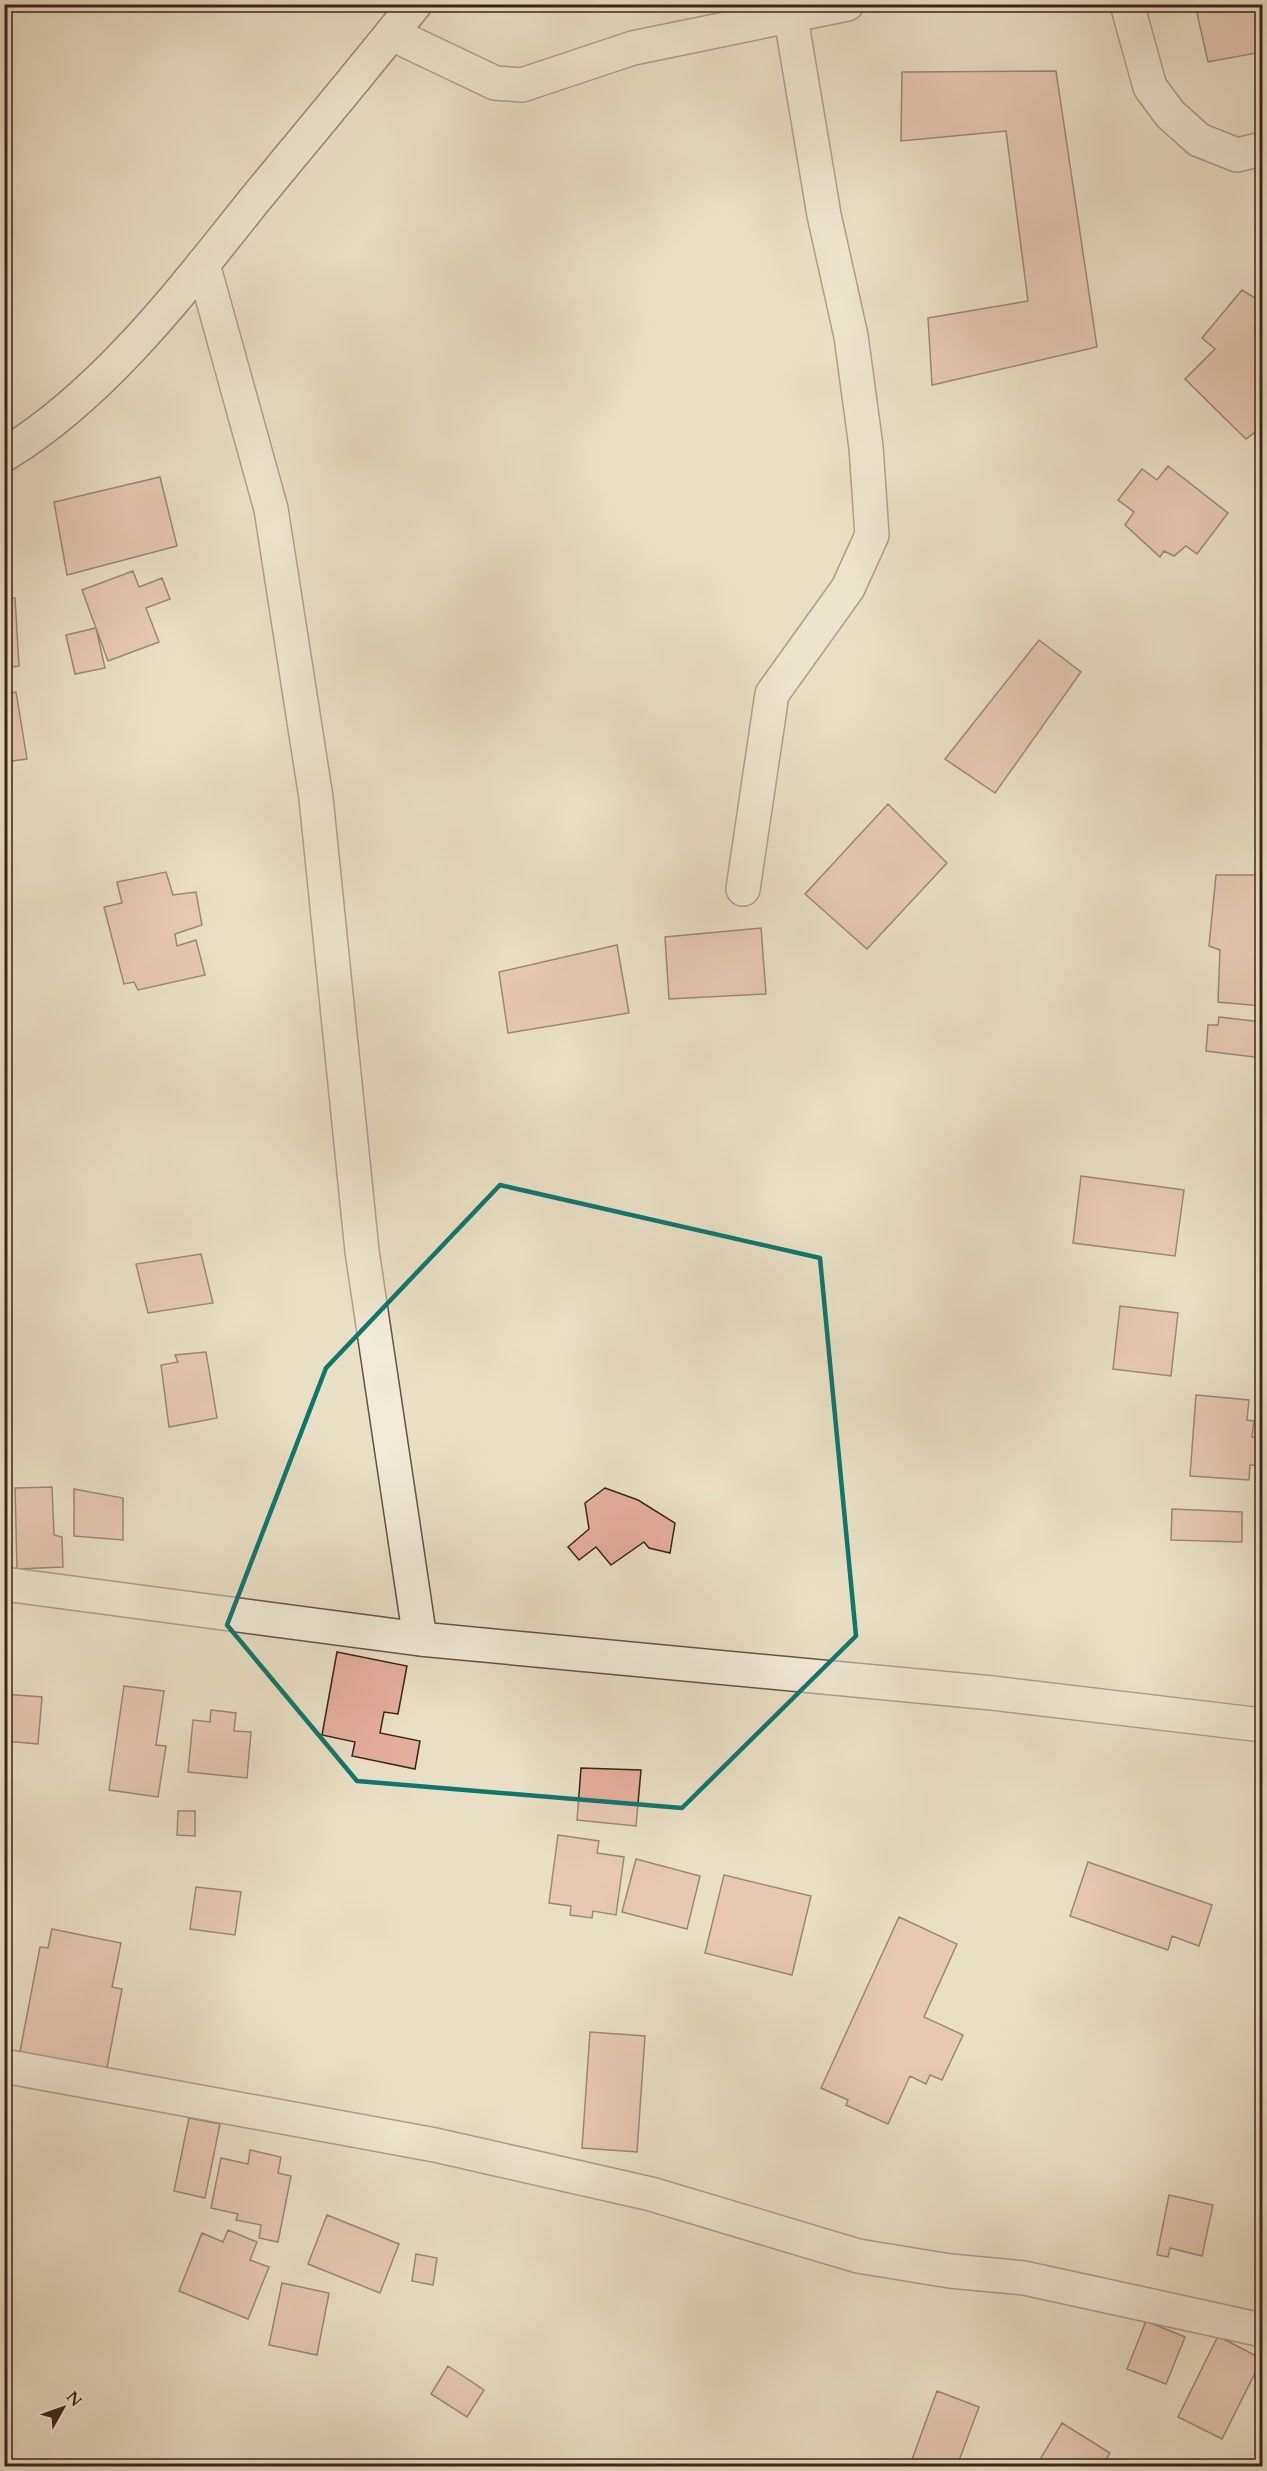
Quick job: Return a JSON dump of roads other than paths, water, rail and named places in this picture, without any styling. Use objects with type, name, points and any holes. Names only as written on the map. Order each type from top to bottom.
[{"type":"street","points":[[4,455],[25,442],[101,380],[203,264],[415,4]]},
{"type":"street","points":[[392,34],[495,83],[522,85],[633,48],[791,18],[847,4]]},
{"type":"street","points":[[1127,4],[1150,87],[1170,114],[1199,140],[1237,155],[1263,149]]},
{"type":"street","points":[[743,889],[772,694],[848,588],[872,536],[866,447],[851,336],[824,215],[791,18]]},
{"type":"street","points":[[203,264],[271,509],[316,798],[362,1251],[420,1639]]},
{"type":"street","points":[[4,1584],[420,1639],[992,1693],[1263,1725]]},
{"type":"street","points":[[4,2066],[435,2145],[651,2194],[858,2256],[950,2271],[1024,2278],[1263,2330]]}]
